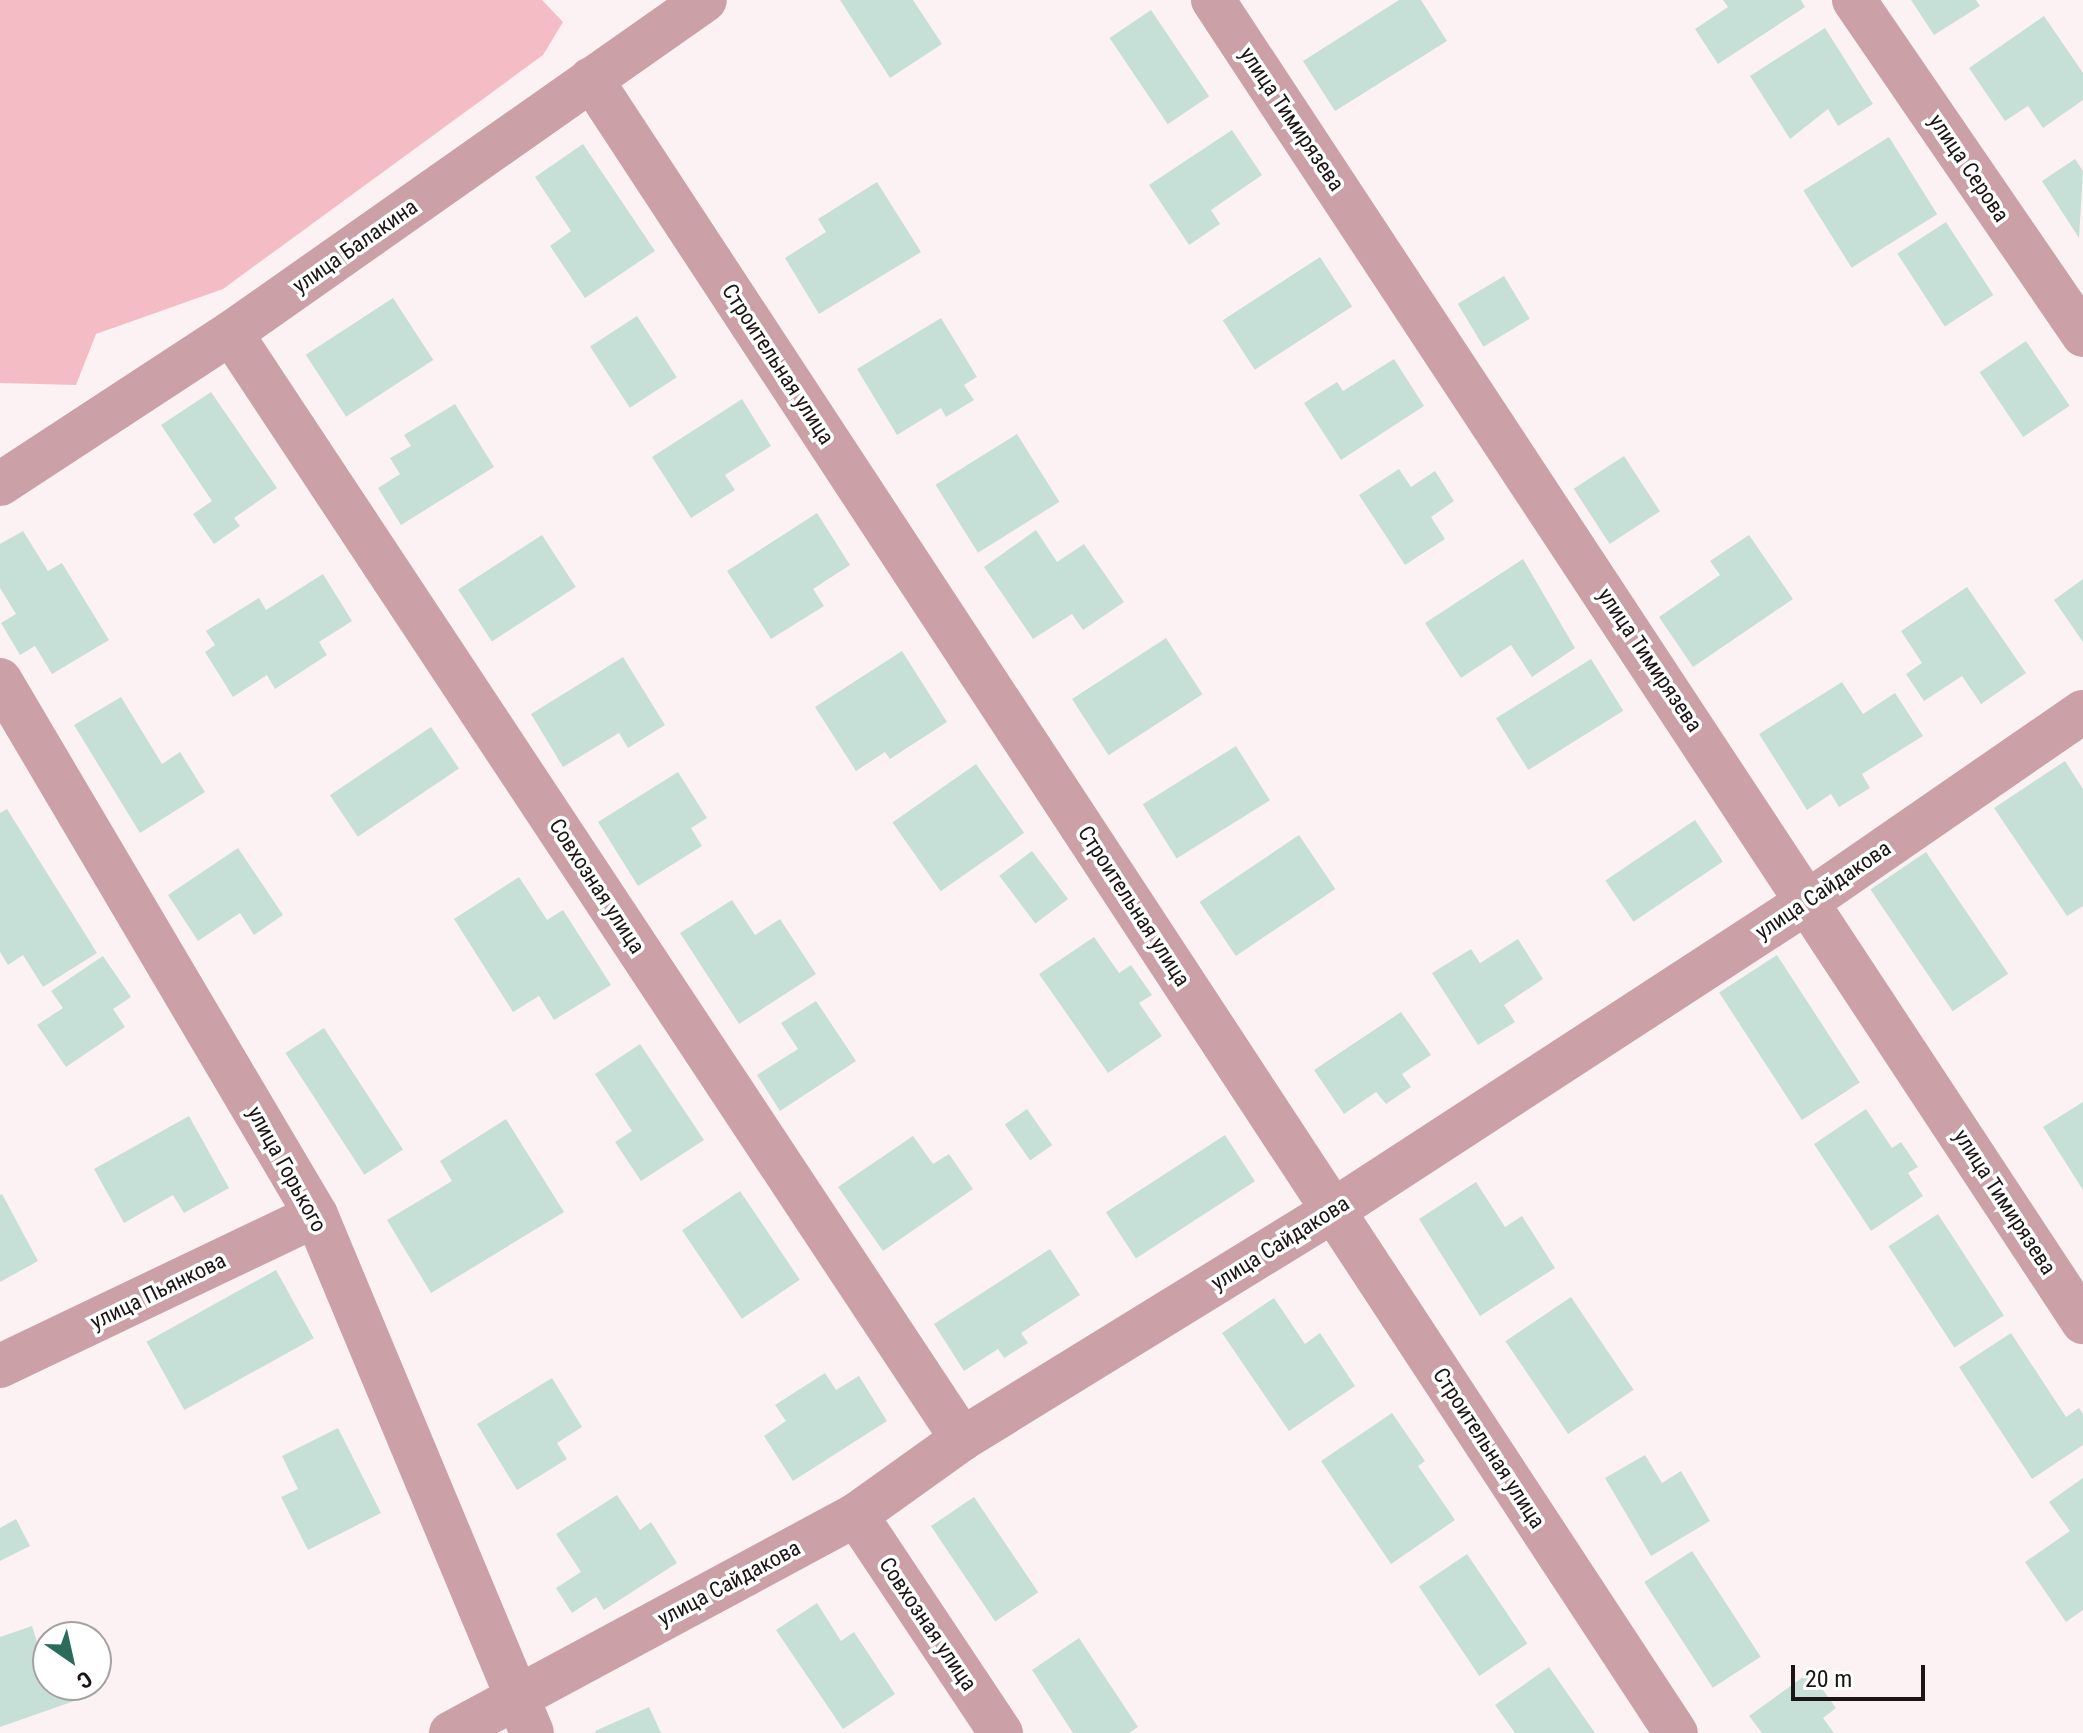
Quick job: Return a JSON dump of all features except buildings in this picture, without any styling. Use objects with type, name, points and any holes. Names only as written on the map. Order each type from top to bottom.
[{"type":"street","name":"улица Балакина","points":[[0,484],[231,333],[705,0]]},
{"type":"street","name":"улица Тимирязева","points":[[1213,0],[1810,900],[2083,1322]]},
{"type":"street","name":"улица Серова","points":[[1854,0],[2083,335]]},
{"type":"street","name":"Строительная улица","points":[[591,79],[1676,1733]]},
{"type":"street","name":"Совхозная улица","points":[[231,333],[962,1439]]},
{"type":"street","name":"улица Горького","points":[[0,680],[316,1215],[524,1715]]},
{"type":"street","name":"улица Сайдакова","points":[[451,1733],[524,1715],[856,1515],[962,1439],[1334,1210],[1810,900],[2083,712]]},
{"type":"street","name":"улица Пьянкова","points":[[0,1366],[316,1215]]},
{"type":"street","name":"Совхозная улица","points":[[856,1515],[1001,1733]]},
{"type":"shaded area","points":[[0,0],[542,0],[563,22],[543,55],[223,289],[96,334],[76,385],[0,383]]}]
